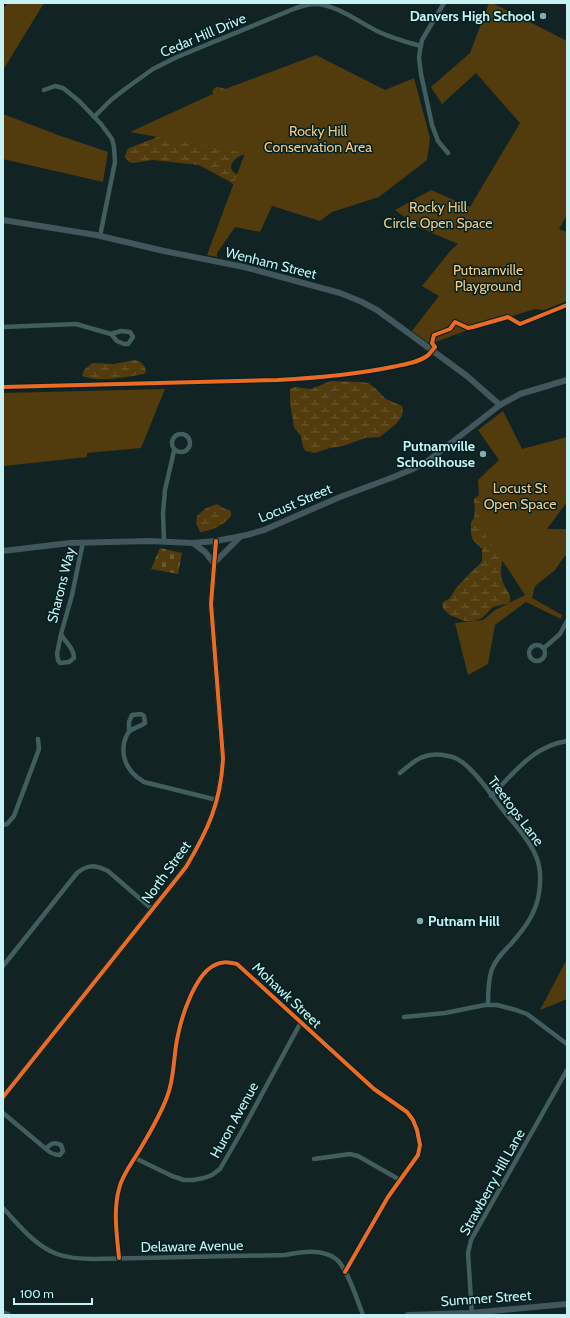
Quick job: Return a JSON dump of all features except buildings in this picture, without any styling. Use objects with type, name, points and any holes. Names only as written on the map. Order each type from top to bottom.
[{"type":"main road","name":"Wenham Street","points":[[3,220],[100,236],[244,267],[340,293],[378,310],[468,376],[500,405]]},
{"type":"main road","name":"Locust Street","points":[[3,551],[83,542],[193,543],[216,541],[264,530],[340,497],[414,469],[429,460],[500,405],[520,394],[567,380]]},
{"type":"main road","points":[[193,543],[206,552],[214,563],[241,536]]},
{"type":"main road","name":"North Street","points":[[3,1097],[186,867],[201,843],[213,816],[222,775],[211,604],[216,541]]},
{"type":"main road","name":"Summer Street","points":[[408,1315],[472,1314],[567,1304]]},
{"type":"main road","points":[[3,1313],[8,1315]]},
{"type":"street","points":[[444,3],[422,40],[420,65],[432,125],[438,141],[448,153]]},
{"type":"street","name":"Cedar Hill Drive","points":[[94,117],[111,100],[153,69],[177,57],[296,8],[308,5],[324,5],[338,10],[383,34],[421,46]]},
{"type":"street","points":[[44,90],[55,86],[64,88],[79,101],[112,139],[115,154],[113,171],[100,236]]},
{"type":"street","points":[[3,327],[76,324],[111,334]]},
{"type":"street","points":[[164,542],[165,490],[174,450],[172,440],[176,435],[182,434],[188,436],[191,441],[190,447],[186,452],[180,453],[174,450]]},
{"type":"street","name":"Sharons Way","points":[[61,634],[70,645],[74,654],[74,658],[69,662],[60,662],[56,656],[61,634],[72,595],[83,542]]},
{"type":"street","points":[[544,648],[560,634],[567,621]]},
{"type":"street","points":[[129,731],[125,738],[123,751],[124,757],[131,772],[137,778],[144,782],[217,800]]},
{"type":"street","points":[[3,825],[14,816],[39,748],[38,739]]},
{"type":"street","points":[[491,796],[536,752],[556,743],[567,741]]},
{"type":"street","name":"Treetops Lane","points":[[400,773],[420,757],[428,755],[450,756],[461,761],[470,769],[534,853],[539,866],[540,880],[538,900],[527,925],[492,968],[488,988],[488,1005]]},
{"type":"street","points":[[3,966],[76,873],[84,867],[101,867],[108,871],[152,909]]},
{"type":"street","name":"Mohawk Street","points":[[119,1258],[116,1203],[119,1187],[127,1170],[149,1134],[167,1097],[172,1078],[177,1036],[184,1010],[195,988],[206,972],[221,962],[228,962],[237,964],[374,1088],[407,1112],[413,1120],[419,1137],[420,1145],[418,1155],[388,1197],[345,1272]]},
{"type":"street","points":[[404,1017],[445,1013],[488,1005],[502,1006],[527,1014],[567,1044]]},
{"type":"street","name":"Huron Avenue","points":[[135,1158],[172,1176],[184,1180],[193,1180],[212,1176],[220,1169],[301,1022]]},
{"type":"street","name":"Strawberry Hill Lane","points":[[472,1314],[468,1253],[471,1240],[567,1070]]},
{"type":"street","points":[[3,1113],[46,1149]]},
{"type":"street","points":[[314,1158],[350,1154],[358,1156],[400,1180]]},
{"type":"street","name":"Delaware Avenue","points":[[3,1208],[28,1235],[42,1247],[57,1254],[75,1258],[94,1259],[285,1254],[305,1252],[321,1253],[336,1258],[341,1263],[363,1315]]},
{"type":"green space","points":[[6,3],[44,3],[3,70],[3,6]]},
{"type":"green space","points":[[489,3],[492,3],[567,41],[567,215],[559,229],[567,232],[567,301],[544,310],[535,309],[468,330],[430,344],[412,331],[439,296],[422,286],[451,250],[458,244],[418,227],[395,210],[431,190],[470,207],[520,123],[476,73],[442,104],[431,87],[470,53]]},
{"type":"green space","name":"Rocky Hill Conservation Area","points":[[316,55],[385,90],[414,78],[430,138],[427,160],[379,197],[332,212],[320,221],[272,206],[260,232],[235,227],[217,253],[217,257],[207,255],[245,153],[130,132],[217,92]]},
{"type":"green space","points":[[216,87],[225,89],[246,154],[237,158],[232,164],[231,168],[236,174],[242,176],[238,190],[232,183],[199,165],[153,160],[132,163],[129,162],[125,157],[129,148],[155,138],[217,99],[212,91]]},
{"type":"green space","points":[[3,114],[108,152],[103,182],[3,159]]},
{"type":"green space","points":[[135,360],[145,367],[146,372],[144,374],[105,379],[82,376],[84,370],[92,363],[113,364]]},
{"type":"green space","points":[[331,381],[368,383],[386,399],[402,406],[402,416],[396,424],[380,437],[365,438],[343,446],[314,453],[306,451],[303,447],[301,436],[294,427],[290,403],[290,389],[294,387],[311,389]]},
{"type":"green space","points":[[165,389],[141,448],[87,453],[87,457],[4,466],[3,393]]},
{"type":"green space","name":"Locust St Open Space","points":[[503,411],[522,449],[567,437],[567,502],[547,529],[567,529],[567,555],[555,570],[535,586],[532,598],[562,615],[561,619],[526,602],[495,625],[488,664],[468,675],[455,623],[483,620],[495,610],[525,595],[481,528],[478,480],[499,460],[478,430]]},
{"type":"green space","points":[[502,445],[504,556],[501,567],[501,575],[509,594],[510,601],[509,603],[493,607],[482,618],[474,621],[464,621],[450,615],[443,609],[442,603],[450,598],[456,588],[482,561],[482,549],[473,540],[471,535],[471,522],[475,515],[474,499],[484,491],[498,486]]},
{"type":"green space","points":[[217,504],[231,511],[231,516],[217,527],[200,532],[196,523],[197,516],[206,508]]},
{"type":"green space","points":[[160,548],[182,553],[178,574],[151,569]]},
{"type":"green space","points":[[567,959],[567,999],[540,1010]]},
{"type":"waterway","points":[[3,7],[7,3]]},
{"type":"cycle path","points":[[3,387],[278,380],[363,372],[414,362],[423,358],[435,347],[432,343],[434,335],[450,329],[455,322],[468,328],[508,317],[520,324],[567,305]]},
{"type":"cycle path","points":[[3,1097],[186,867],[201,841],[212,815],[222,774],[223,758],[211,604],[216,541]]},
{"type":"cycle path","points":[[119,1258],[116,1206],[120,1184],[154,1125],[170,1090],[176,1043],[190,997],[200,978],[206,971],[216,964],[228,962],[237,964],[374,1089],[407,1112],[413,1120],[417,1130],[420,1145],[418,1155],[388,1197],[345,1272]]},
{"type":"place","name":"Danvers High School","points":[[543,16]]},
{"type":"place","name":"Putnamville Schoolhouse","points":[[483,454]]},
{"type":"place","name":"Putnam Hill","points":[[420,921]]},
{"type":"park label","name":"Rocky Hill Circle Open Space","points":[[438,216]]},
{"type":"park label","name":"Putnamville Playground","points":[[488,278]]}]
